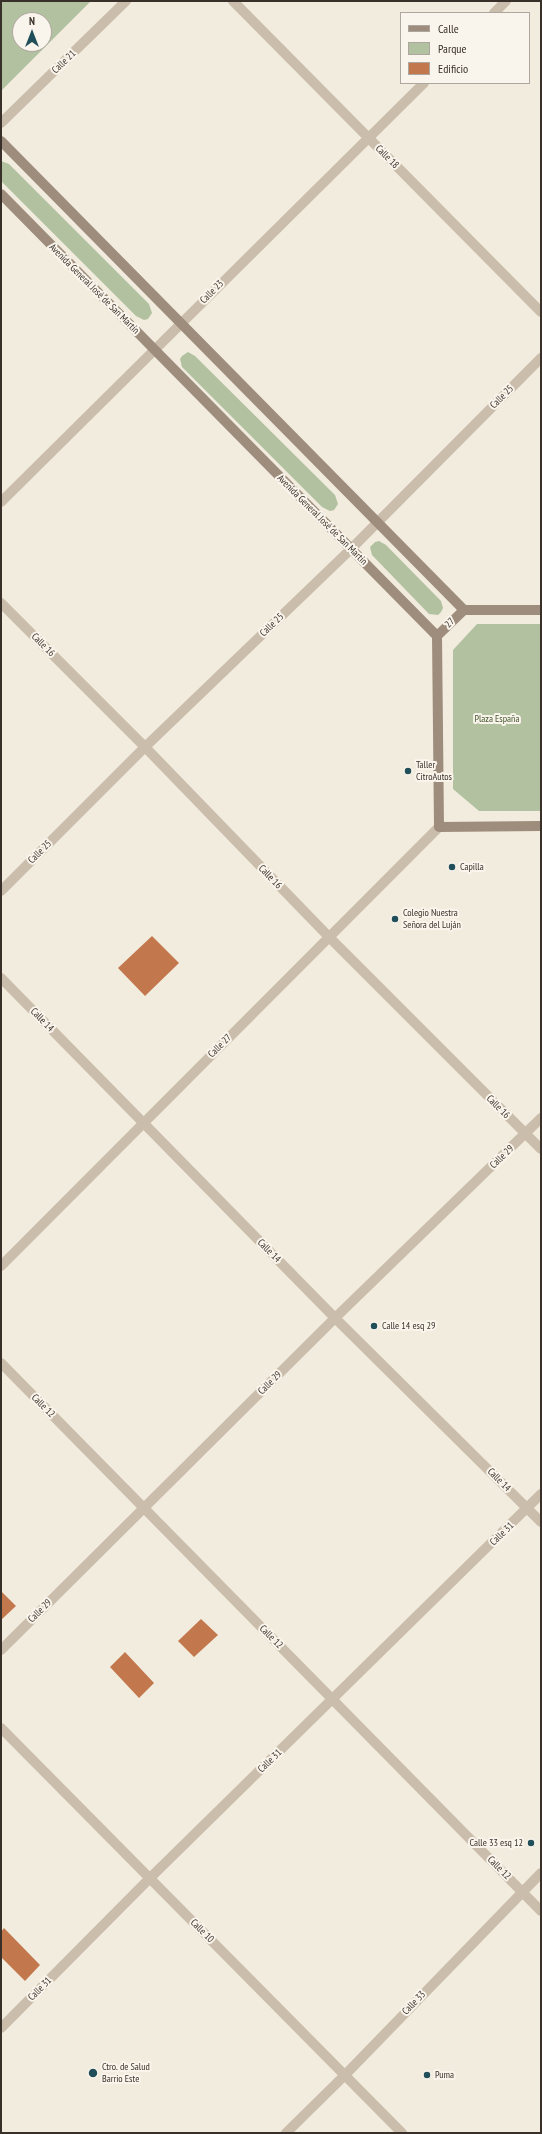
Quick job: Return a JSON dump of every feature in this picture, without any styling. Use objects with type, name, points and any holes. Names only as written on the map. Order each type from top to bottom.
[{"type":"main road","points":[[1,141],[464,610],[541,610]]},
{"type":"main road","name":"Avenida General José de San Martín","points":[[1,194],[437,636]]},
{"type":"main road","name":"27","points":[[437,636],[464,610]]},
{"type":"main road","points":[[437,636],[439,827],[541,826]]},
{"type":"street","name":"Calle 21","points":[[1,123],[126,1]]},
{"type":"street","name":"Calle 18","points":[[233,1],[541,312]]},
{"type":"street","points":[[495,12],[506,1]]},
{"type":"street","name":"Calle 23","points":[[1,502],[423,84]]},
{"type":"street","name":"Calle 25","points":[[1,891],[145,747],[351,549],[541,358]]},
{"type":"street","name":"Calle 16","points":[[1,603],[145,747],[329,937],[541,1149]]},
{"type":"street","name":"Calle 27","points":[[1,1266],[439,827]]},
{"type":"street","name":"Calle 14","points":[[1,978],[335,1318],[541,1522]]},
{"type":"street","name":"Calle 29","points":[[1,1650],[143,1507],[541,1118]]},
{"type":"street","name":"Calle 12","points":[[1,1363],[541,1911]]},
{"type":"street","name":"Calle 31","points":[[1,2028],[150,1878],[541,1494]]},
{"type":"street","name":"Calle 10","points":[[1,1728],[402,2133]]},
{"type":"street","name":"Calle 33","points":[[286,2133],[345,2075],[541,1873]]},
{"type":"green space","points":[[1,1],[91,1],[52,40],[52,12],[12,12],[12,52],[40,52],[1,91]]},
{"type":"green space","points":[[1,161],[9,164],[149,304],[152,313],[148,319],[144,320],[136,316],[1,181]]},
{"type":"green space","points":[[188,352],[195,356],[335,495],[338,504],[334,510],[330,511],[322,507],[182,367],[180,359]]},
{"type":"green space","points":[[379,541],[386,545],[441,601],[443,608],[438,615],[429,614],[372,555],[370,547],[375,542]]},
{"type":"green space","name":"Plaza España","points":[[477,624],[541,624],[541,811],[479,811],[453,789],[453,650]]},
{"type":"building","points":[[152,936],[179,963],[145,996],[118,968]]},
{"type":"building","points":[[1,1591],[16,1606],[1,1620]]},
{"type":"building","points":[[201,1619],[218,1635],[194,1657],[178,1641]]},
{"type":"building","points":[[125,1652],[154,1683],[139,1698],[110,1667]]},
{"type":"building","points":[[4,1928],[40,1965],[25,1981],[1,1957],[1,1932]]},
{"type":"place","name":"Taller CitroAutos","points":[[408,771]]},
{"type":"place","name":"Capilla","points":[[452,867]]},
{"type":"place","name":"Colegio Nuestra Señora del Luján","points":[[395,919]]},
{"type":"place","name":"Calle 14 esq 29","points":[[374,1326]]},
{"type":"place","name":"Calle 33 esq 12","points":[[531,1843]]},
{"type":"place","name":"Ctro. de Salud Barrio Este","points":[[93,2073]]},
{"type":"place","name":"Puma","points":[[427,2075]]}]
